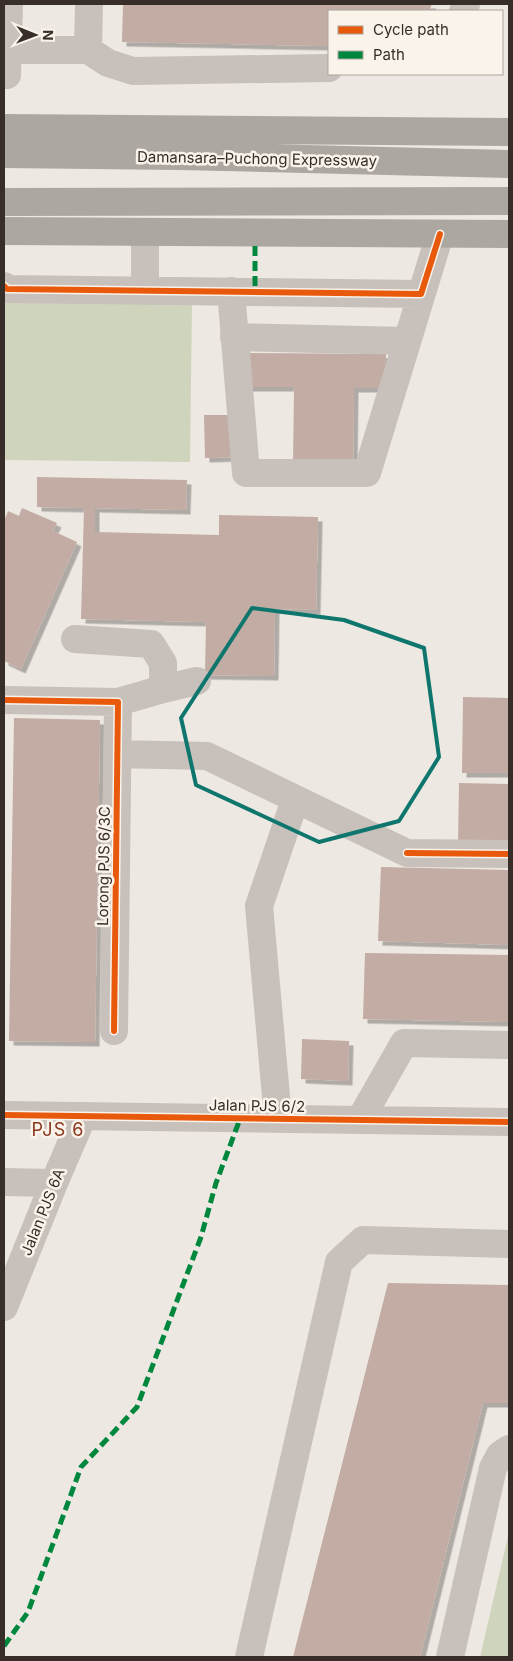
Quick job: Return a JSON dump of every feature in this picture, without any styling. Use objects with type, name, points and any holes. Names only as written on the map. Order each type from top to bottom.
[{"type":"highway","points":[[4,128],[509,132]]},
{"type":"highway","points":[[349,161],[509,136]]},
{"type":"highway","name":"Damansara–Puchong Expressway","points":[[4,154],[509,164]]},
{"type":"highway","points":[[4,202],[509,201]]},
{"type":"highway","points":[[4,231],[509,234]]},
{"type":"street","points":[[8,4],[6,63],[88,50],[108,63],[133,70],[328,68]]},
{"type":"street","points":[[88,50],[89,4]]},
{"type":"street","points":[[145,232],[145,291]]},
{"type":"street","points":[[231,291],[246,473],[367,473],[440,234]]},
{"type":"street","points":[[4,286],[6,289],[421,294]]},
{"type":"street","points":[[234,337],[407,341]]},
{"type":"street","points":[[76,640],[151,644],[163,662],[163,689]]},
{"type":"street","points":[[4,700],[118,702],[197,681]]},
{"type":"street","name":"Lorong PJS 6/3C","points":[[114,1031],[118,702]]},
{"type":"street","points":[[118,754],[207,756],[294,800],[407,853],[509,854]]},
{"type":"street","points":[[278,1119],[259,906],[294,800]]},
{"type":"street","points":[[360,1120],[404,1043],[509,1045]]},
{"type":"street","name":"Jalan PJS 6/2","points":[[4,1115],[509,1122]]},
{"type":"street","name":"Jalan PJS 6A","points":[[4,1308],[83,1116]]},
{"type":"street","points":[[4,1182],[54,1183]]},
{"type":"street","points":[[249,1657],[339,1262],[363,1240],[509,1244]]},
{"type":"street","points":[[450,1657],[493,1468],[500,1455],[509,1448]]},
{"type":"highlighted area","points":[[252,608],[344,620],[424,648],[439,757],[399,821],[319,842],[196,785],[181,718]]},
{"type":"green space","points":[[4,300],[192,302],[190,462],[4,460]]},
{"type":"green space","points":[[509,1532],[509,1657],[480,1657]]},
{"type":"building","points":[[123,4],[432,4],[429,10],[328,10],[328,46],[122,42]]},
{"type":"building","points":[[245,353],[386,354],[385,388],[354,388],[353,468],[293,467],[294,387],[245,387]]},
{"type":"building","points":[[204,415],[238,415],[239,457],[205,458]]},
{"type":"building","points":[[37,477],[187,480],[186,510],[95,508],[95,532],[219,535],[219,515],[318,517],[316,610],[275,609],[274,676],[205,675],[206,622],[81,619],[84,508],[37,507]]},
{"type":"building","points":[[22,508],[57,523],[53,531],[77,542],[21,669],[4,661],[4,521],[8,511],[19,516]]},
{"type":"building","points":[[463,697],[509,698],[509,773],[462,773]]},
{"type":"building","points":[[14,718],[100,720],[95,1042],[9,1041]]},
{"type":"building","points":[[459,783],[509,784],[509,845],[458,844]]},
{"type":"building","points":[[381,867],[509,870],[509,945],[378,941]]},
{"type":"building","points":[[365,953],[509,955],[509,1022],[363,1019]]},
{"type":"building","points":[[302,1039],[349,1041],[348,1081],[301,1079]]},
{"type":"building","points":[[388,1283],[509,1285],[509,1403],[483,1403],[420,1657],[293,1657]]},
{"type":"marked path","points":[[255,246],[255,292]]},
{"type":"marked path","points":[[4,1646],[28,1612],[81,1467],[137,1407],[201,1237],[216,1183],[240,1119]]},
{"type":"cycle path","points":[[4,286],[7,289],[421,294],[440,234]]},
{"type":"cycle path","points":[[4,700],[118,702],[114,1031]]},
{"type":"cycle path","points":[[407,853],[509,854]]},
{"type":"cycle path","points":[[4,1115],[509,1122]]},
{"type":"district","name":"PJS 6","points":[[58,1130]]}]
